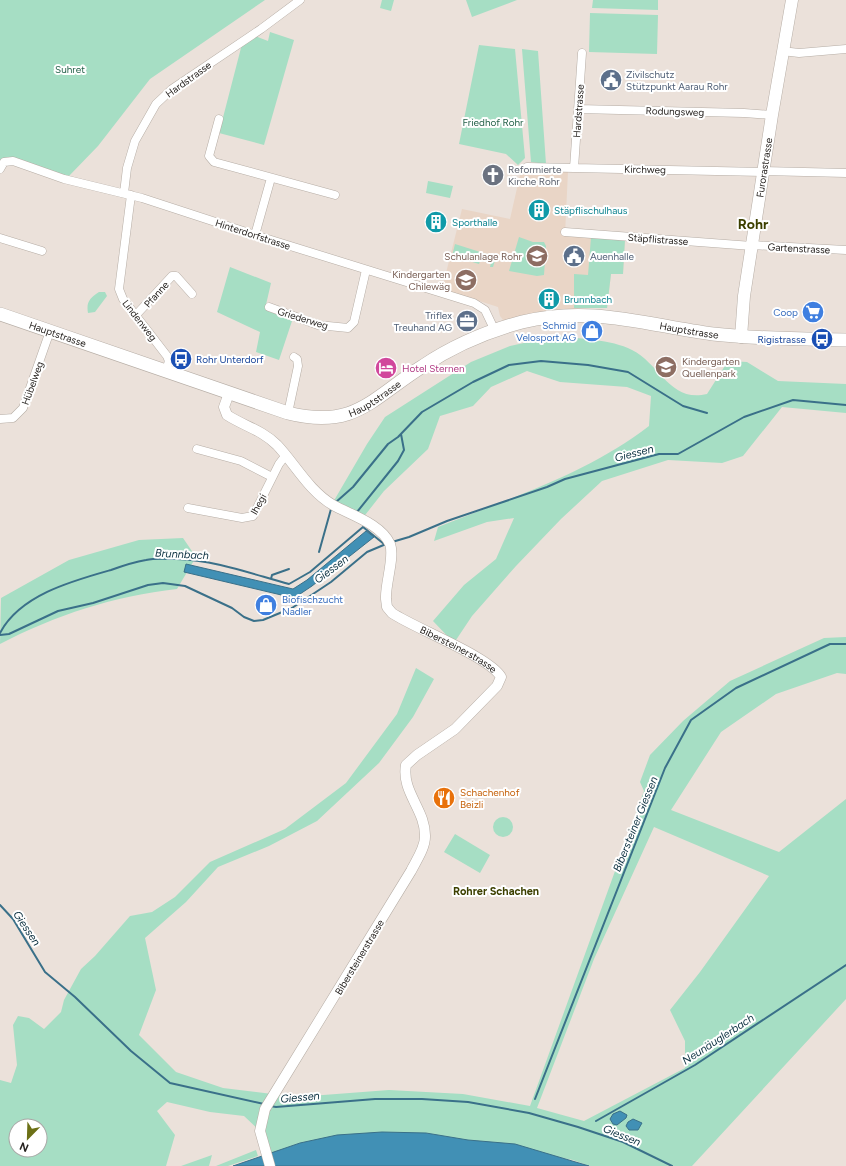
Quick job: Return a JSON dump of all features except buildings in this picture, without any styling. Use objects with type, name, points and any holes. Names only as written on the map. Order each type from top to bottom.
[{"type":"main road","name":"Furorastrasse","points":[[741,337],[742,311],[763,171],[782,51],[792,0]]},
{"type":"main road","name":"Hauptstrasse","points":[[0,314],[288,413],[304,417],[325,419],[341,417],[376,401],[424,365],[461,345],[495,331],[545,317],[580,314],[623,318],[741,337],[846,340]]},
{"type":"street","name":"Hardstrasse","points":[[127,194],[127,168],[135,142],[156,104],[172,88],[261,29],[300,0]]},
{"type":"street","points":[[782,51],[799,53],[846,49]]},
{"type":"street","name":"Hardstrasse","points":[[574,168],[582,53]]},
{"type":"street","name":"Rodungsweg","points":[[578,109],[772,115]]},
{"type":"street","points":[[219,119],[209,156],[211,160],[335,195]]},
{"type":"street","name":"Hinterdorfstrasse","points":[[0,169],[4,162],[13,161],[64,179],[127,194],[474,303],[485,310],[495,331]]},
{"type":"street","name":"Kirchweg","points":[[527,167],[846,173]]},
{"type":"street","points":[[255,235],[271,178]]},
{"type":"street","name":"Lindenweg","points":[[127,194],[118,284],[123,299],[167,356],[169,361],[166,371]]},
{"type":"street","name":"Stäpflistrasse","points":[[565,232],[752,246]]},
{"type":"street","points":[[0,238],[42,250]]},
{"type":"street","name":"Gartenstrasse","points":[[752,246],[846,250]]},
{"type":"street","name":"Griederweg","points":[[269,307],[318,325],[348,328],[354,322],[366,270]]},
{"type":"street","name":"Pfanne","points":[[136,315],[172,276],[176,276],[192,294]]},
{"type":"street","name":"Hübelweg","points":[[0,419],[6,420],[13,418],[23,408],[50,331]]},
{"type":"street","points":[[288,413],[298,366],[297,359],[294,358]]},
{"type":"street","name":"Bibersteinerstrasse","points":[[229,393],[224,407],[227,415],[258,430],[276,444],[312,488],[324,498],[362,519],[389,542],[391,551],[385,592],[387,607],[392,613],[480,660],[498,672],[501,677],[500,681],[456,729],[417,755],[406,765],[406,784],[424,826],[425,838],[422,849],[411,871],[265,1109],[260,1131],[270,1166]]},
{"type":"street","points":[[197,449],[241,461],[272,478]]},
{"type":"street","name":"Ihegi","points":[[188,508],[242,518],[250,518],[255,514],[279,464],[286,455]]},
{"type":"shaded area","name":"Schulanlage Rohr","points":[[528,170],[568,171],[565,235],[625,239],[623,274],[611,274],[607,308],[591,307],[546,312],[504,321],[500,316],[498,307],[442,289],[462,209],[510,219],[520,175]]},
{"type":"green space","name":"Suhret","points":[[0,0],[265,0],[150,79],[98,146],[69,176],[3,160],[0,168]]},
{"type":"green space","points":[[382,0],[394,0],[391,11],[380,8]]},
{"type":"green space","points":[[466,0],[517,0],[472,17]]},
{"type":"green space","points":[[593,0],[658,0],[658,10],[592,8]]},
{"type":"green space","points":[[590,13],[658,15],[657,54],[589,52]]},
{"type":"green space","points":[[270,32],[294,40],[264,145],[219,133],[242,44],[255,36],[268,41]]},
{"type":"green space","name":"Friedhof Rohr","points":[[479,45],[515,49],[525,158],[518,165],[506,154],[459,144]]},
{"type":"green space","points":[[522,49],[538,51],[546,164],[531,162]]},
{"type":"green space","points":[[428,181],[453,186],[450,198],[426,193]]},
{"type":"green space","points":[[519,237],[533,242],[544,242],[546,246],[544,275],[537,276],[509,271]]},
{"type":"green space","points":[[591,237],[625,239],[623,274],[611,274],[607,308],[574,308],[574,274],[588,275]]},
{"type":"green space","points":[[455,244],[496,257],[493,267],[490,267],[491,263],[480,261],[479,264],[452,256]]},
{"type":"green space","points":[[230,267],[271,283],[265,309],[292,321],[279,360],[256,352],[260,332],[217,312]]},
{"type":"green space","points":[[99,292],[105,292],[107,296],[95,312],[88,313],[89,301]]},
{"type":"green space","points":[[556,336],[585,339],[624,346],[642,356],[674,388],[684,393],[694,395],[707,394],[728,361],[747,362],[778,381],[846,384],[846,413],[782,407],[743,456],[722,463],[668,460],[602,481],[561,519],[516,566],[472,616],[454,643],[433,621],[464,585],[496,559],[514,518],[487,522],[434,541],[438,527],[547,484],[600,458],[625,443],[649,426],[651,396],[627,387],[560,382],[527,371],[491,387],[473,406],[440,416],[428,449],[384,491],[362,519],[332,504],[367,444],[385,417],[471,362],[510,346]]},
{"type":"green space","points":[[183,538],[196,557],[177,589],[131,596],[86,608],[42,624],[0,644],[1,598],[69,560],[139,540]]},
{"type":"green space","points":[[846,637],[846,674],[837,673],[776,694],[721,732],[671,810],[779,852],[846,799],[846,999],[692,1166],[589,1166],[573,1160],[426,1133],[300,1143],[266,1155],[260,1131],[244,1116],[210,1112],[167,1102],[157,1111],[175,1135],[166,1166],[0,1166],[0,1080],[11,1083],[17,1065],[13,1025],[18,1016],[29,1018],[44,1029],[61,1012],[64,1000],[81,969],[95,956],[130,916],[152,912],[175,897],[210,862],[285,829],[346,783],[397,714],[416,668],[434,679],[413,717],[379,763],[317,821],[269,846],[218,867],[186,902],[145,938],[156,990],[139,1035],[176,1072],[223,1088],[297,1097],[389,1090],[463,1094],[530,1106],[644,791],[640,782],[650,755],[683,721],[730,681],[824,638]],"holes":[[[654,827],[769,876],[700,972],[670,1010],[685,1041],[685,1068],[584,1121],[537,1108],[594,959]]]},
{"type":"green space","points":[[503,817],[510,820],[513,827],[510,834],[503,837],[496,834],[493,827],[496,820]]},
{"type":"green space","points":[[455,834],[490,855],[480,873],[444,852]]},
{"type":"green space","points":[[256,1150],[258,1156],[228,1166],[216,1166]]},
{"type":"green space","points":[[212,1155],[209,1166],[181,1166]]},
{"type":"water","points":[[366,531],[374,537],[312,586],[294,598],[184,572],[186,564],[293,589],[307,580]]},
{"type":"water","points":[[620,1111],[627,1115],[626,1118],[617,1125],[613,1124],[610,1119],[613,1114]]},
{"type":"water","points":[[633,1119],[642,1123],[638,1130],[629,1130],[626,1126],[628,1122]]},
{"type":"water","points":[[382,1132],[426,1133],[468,1140],[515,1144],[589,1166],[233,1166],[300,1143],[337,1135]]},
{"type":"waterway","name":"Brunnbach","points":[[336,502],[353,487],[388,444],[398,437],[422,412],[473,382],[509,365],[541,361],[588,365],[628,372],[683,406],[707,413]]},
{"type":"waterway","name":"Giessen","points":[[392,542],[409,537],[447,521],[547,487],[565,479],[659,454],[678,454],[744,417],[793,400],[846,405]]},
{"type":"waterway","points":[[357,512],[398,461],[404,450],[401,434]]},
{"type":"waterway","points":[[319,552],[331,509]]},
{"type":"waterway","name":"Brunnbach","points":[[0,633],[9,620],[20,609],[48,591],[80,579],[137,562],[150,559],[176,559],[205,562],[233,568],[289,584],[310,572],[363,527],[384,544]]},
{"type":"waterway","name":"Giessen","points":[[0,635],[9,634],[58,611],[93,603],[148,585],[163,583],[185,586],[232,608],[244,617],[254,621],[263,620],[292,608],[331,582],[367,552],[386,544]]},
{"type":"waterway","points":[[271,579],[272,575],[289,569]]},
{"type":"waterway","name":"Bibersteiner Giessen","points":[[535,1099],[665,768],[691,720],[736,688],[830,644],[846,644]]},
{"type":"waterway","name":"Giessen","points":[[0,905],[13,919],[45,972],[75,997],[131,1051],[170,1083],[264,1104]]},
{"type":"waterway","name":"Neunäuglerbach","points":[[596,1121],[695,1065],[846,965]]},
{"type":"waterway","name":"Giessen","points":[[270,1106],[276,1107],[375,1099],[422,1099],[468,1102],[529,1113],[578,1127],[623,1142],[672,1166]]},
{"type":"place","name":"Zivilschutz Stützpunkt Aarau Rohr","points":[[611,80]]},
{"type":"place","name":"Reformierte Kirche Rohr","points":[[493,175]]},
{"type":"place","name":"Stäpflischulhaus","points":[[539,210]]},
{"type":"place","name":"Sporthalle","points":[[436,222]]},
{"type":"place","name":"Schulanlage Rohr","points":[[537,256]]},
{"type":"place","name":"Auenhalle","points":[[574,256]]},
{"type":"place","name":"Kindergarten Chilewäg","points":[[466,280]]},
{"type":"place","name":"Brunnbach","points":[[549,299]]},
{"type":"place","name":"Coop","points":[[813,312]]},
{"type":"place","name":"Triflex Treuhand AG","points":[[467,321]]},
{"type":"place","name":"Schmid Velosport AG","points":[[592,331]]},
{"type":"place","name":"Rigistrasse","points":[[822,339]]},
{"type":"place","name":"Rohr Unterdorf","points":[[181,359]]},
{"type":"place","name":"Kindergarten Quellenpark","points":[[666,367]]},
{"type":"place","name":"Hotel Sternen","points":[[386,368]]},
{"type":"place","name":"Biofischzucht Nadler","points":[[266,605]]},
{"type":"place","name":"Schachenhof Beizli","points":[[444,798]]},
{"type":"district","name":"Rohr","points":[[753,224]]},
{"type":"district","name":"Rohrer Schachen","points":[[496,891]]}]
